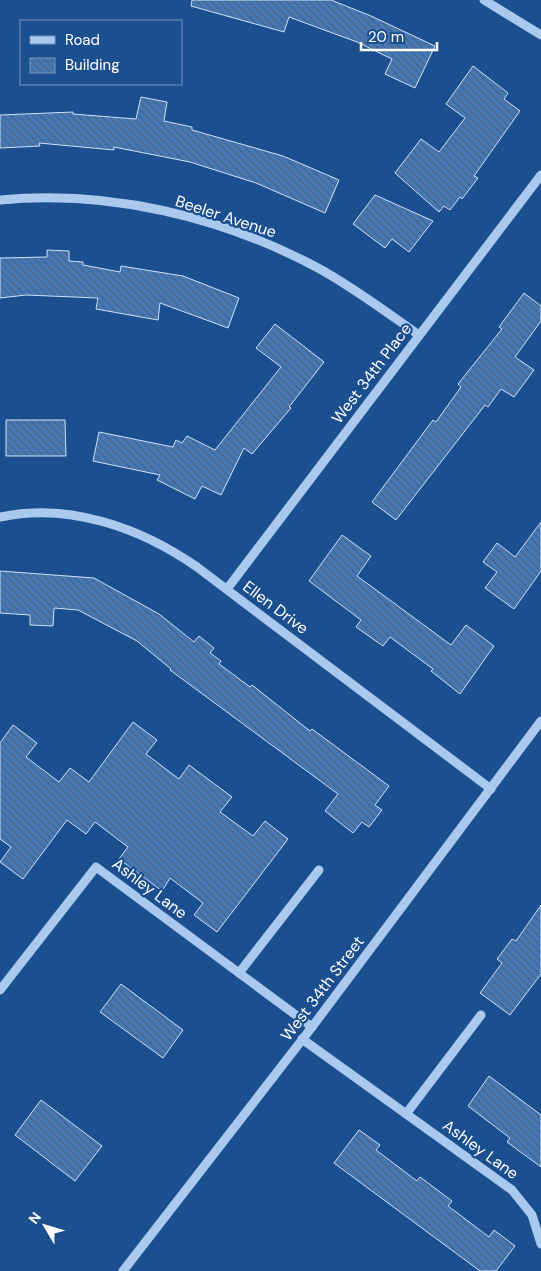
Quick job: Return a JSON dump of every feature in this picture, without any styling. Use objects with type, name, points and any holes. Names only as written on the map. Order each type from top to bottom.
[{"type":"street","points":[[484,0],[541,35]]},
{"type":"street","name":"West 34th Place","points":[[227,589],[541,175]]},
{"type":"street","name":"Beeler Avenue","points":[[0,200],[24,198],[96,200],[125,203],[196,218],[252,237],[292,254],[356,291],[419,335]]},
{"type":"street","name":"Ellen Drive","points":[[0,518],[40,513],[76,517],[135,532],[188,561],[491,789]]},
{"type":"street","name":"West 34th Street","points":[[123,1271],[312,1027],[541,721]]},
{"type":"street","name":"Ashley Lane","points":[[0,990],[96,867],[312,1027]]},
{"type":"street","points":[[240,973],[319,870]]},
{"type":"street","points":[[406,1114],[480,1015]]},
{"type":"street","name":"Ashley Lane","points":[[302,1039],[516,1194],[532,1215],[541,1244]]},
{"type":"building","points":[[192,0],[331,0],[371,16],[435,46],[415,88],[385,74],[392,59],[357,42],[289,17],[284,32],[191,6]]},
{"type":"building","points":[[473,66],[508,93],[504,99],[520,111],[474,176],[478,178],[462,199],[460,197],[450,210],[444,206],[439,212],[395,173],[421,139],[439,152],[465,118],[446,104]]},
{"type":"building","points":[[141,97],[167,102],[164,121],[192,127],[192,130],[283,156],[339,180],[325,213],[256,183],[190,162],[114,147],[114,150],[39,143],[40,146],[0,148],[0,115],[73,112],[73,114],[136,119]]},
{"type":"building","points":[[375,195],[433,221],[409,252],[392,239],[385,248],[353,224]]},
{"type":"building","points":[[47,250],[69,251],[69,261],[83,262],[83,265],[120,272],[121,266],[183,276],[239,298],[228,328],[160,303],[158,320],[96,309],[98,298],[26,295],[0,298],[0,258],[47,257]]},
{"type":"building","points":[[524,293],[541,306],[541,321],[515,357],[534,370],[514,397],[501,389],[488,407],[485,405],[396,520],[372,502],[433,420],[436,422],[461,387],[458,384],[502,329],[499,327]]},
{"type":"building","points":[[275,324],[324,362],[289,407],[291,408],[252,454],[244,448],[221,495],[202,486],[195,499],[157,480],[160,475],[93,461],[99,432],[173,447],[176,440],[182,443],[187,436],[215,450],[281,367],[256,348]]},
{"type":"building","points":[[6,420],[65,420],[66,456],[6,456]]},
{"type":"building","points":[[541,522],[541,571],[514,609],[485,588],[497,572],[483,562],[497,543],[515,557]]},
{"type":"building","points":[[342,535],[371,556],[357,576],[451,645],[466,625],[494,646],[460,694],[431,671],[433,669],[390,637],[383,646],[356,627],[361,620],[309,581]]},
{"type":"building","points":[[0,571],[94,578],[159,614],[194,642],[199,636],[214,648],[210,653],[221,661],[219,664],[250,687],[252,685],[310,731],[312,729],[389,786],[375,805],[382,810],[369,827],[362,822],[353,833],[325,811],[338,794],[170,670],[137,641],[78,610],[54,608],[53,626],[30,625],[30,615],[0,613]]},
{"type":"building","points":[[133,722],[157,740],[146,754],[179,779],[189,765],[232,797],[220,812],[253,836],[265,821],[288,839],[217,932],[194,915],[203,903],[170,878],[162,891],[119,859],[128,847],[95,822],[86,834],[67,820],[23,879],[0,862],[11,847],[0,839],[0,743],[13,725],[37,743],[26,757],[59,782],[70,768],[89,782]]},
{"type":"building","points":[[541,905],[541,974],[510,1015],[480,993],[502,963],[497,959],[512,939],[516,941]]},
{"type":"building","points":[[121,984],[183,1030],[163,1058],[100,1012]]},
{"type":"building","points":[[489,1076],[541,1115],[541,1167],[507,1142],[510,1138],[468,1106]]},
{"type":"building","points":[[41,1100],[102,1146],[75,1181],[15,1135]]},
{"type":"building","points":[[359,1130],[380,1145],[376,1150],[417,1181],[420,1177],[452,1201],[448,1206],[489,1237],[494,1230],[515,1246],[496,1271],[480,1271],[334,1163]]}]
